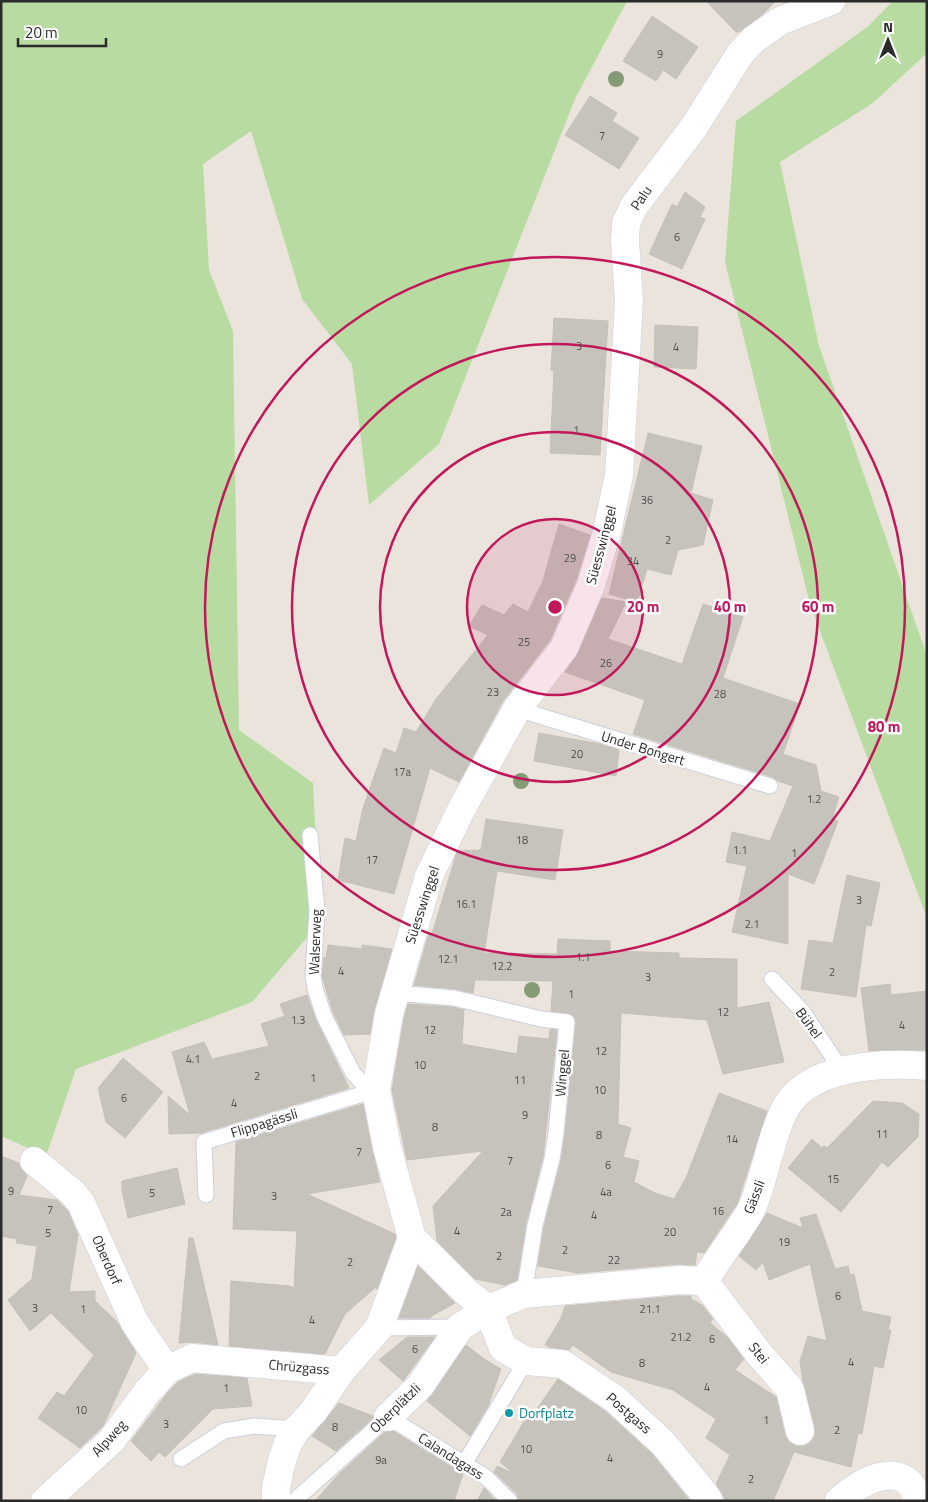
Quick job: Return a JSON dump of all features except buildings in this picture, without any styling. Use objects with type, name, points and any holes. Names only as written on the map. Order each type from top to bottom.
[{"type":"street","name":"Palu","points":[[619,475],[629,301],[625,240],[626,223],[634,206],[694,127],[740,54],[753,40],[780,21],[831,1]]},
{"type":"street","name":"Süesswinggel","points":[[488,1309],[465,1291],[412,1238],[387,1147],[376,1090],[389,1014],[429,876],[462,810],[517,709],[564,648],[591,585],[607,532],[619,475]]},
{"type":"street","name":"Gässli","points":[[704,1282],[752,1209],[771,1145],[783,1112],[791,1099],[820,1078],[842,1071],[864,1066],[927,1066]]},
{"type":"street","name":"Oberdorf","points":[[34,1161],[74,1193],[81,1203],[135,1323],[167,1370]]},
{"type":"street","name":"Chrüzgass","points":[[167,1370],[192,1358],[341,1371],[379,1328],[412,1238]]},
{"type":"street","points":[[526,1361],[503,1348],[488,1309],[524,1294],[679,1280],[704,1282]]},
{"type":"street","name":"Stei","points":[[704,1282],[760,1355],[789,1388],[800,1432]]},
{"type":"street","name":"Oberplätzli","points":[[388,1417],[420,1386],[460,1327],[488,1309]]},
{"type":"street","name":"Postgass","points":[[526,1361],[563,1364],[615,1399],[663,1443],[703,1492],[708,1501]]},
{"type":"street","name":"Alpweg","points":[[45,1501],[110,1441],[147,1392],[167,1370]]},
{"type":"street","points":[[276,1501],[276,1488],[288,1443],[297,1428],[313,1412],[341,1371]]},
{"type":"street","points":[[839,1501],[862,1483],[878,1476],[894,1476],[912,1486],[918,1501]]},
{"type":"lane","name":"Under Bongert","points":[[517,709],[770,786]]},
{"type":"lane","name":"Walserweg","points":[[310,835],[317,910],[314,988],[324,1016],[353,1073],[362,1083],[376,1090]]},
{"type":"lane","name":"Bühel","points":[[772,979],[803,1012],[842,1071]]},
{"type":"lane","name":"Winggel","points":[[395,993],[454,998],[567,1022],[552,1159],[535,1224],[524,1294]]},
{"type":"lane","name":"Flippagässli","points":[[206,1195],[204,1142],[376,1090]]},
{"type":"lane","points":[[379,1328],[460,1327]]},
{"type":"lane","points":[[464,1464],[526,1361]]},
{"type":"lane","name":"Calandagass","points":[[388,1417],[486,1477],[510,1501]]},
{"type":"lane","name":"Oberplätzli","points":[[294,1501],[388,1417]]},
{"type":"lane","points":[[181,1459],[224,1432],[254,1426],[297,1428]]},
{"type":"green space","points":[[1,1],[627,1],[575,99],[439,444],[369,505],[352,364],[302,299],[251,131],[203,164],[209,270],[233,331],[239,730],[313,783],[320,922],[252,1002],[76,1069],[46,1156],[1,1136]]},
{"type":"green space","points":[[893,1],[927,1],[927,53],[873,103],[780,162],[819,346],[927,656],[927,918],[810,604],[725,262],[736,121],[866,28]]},
{"type":"place","name":"Dorfplatz","points":[[509,1413]]}]
